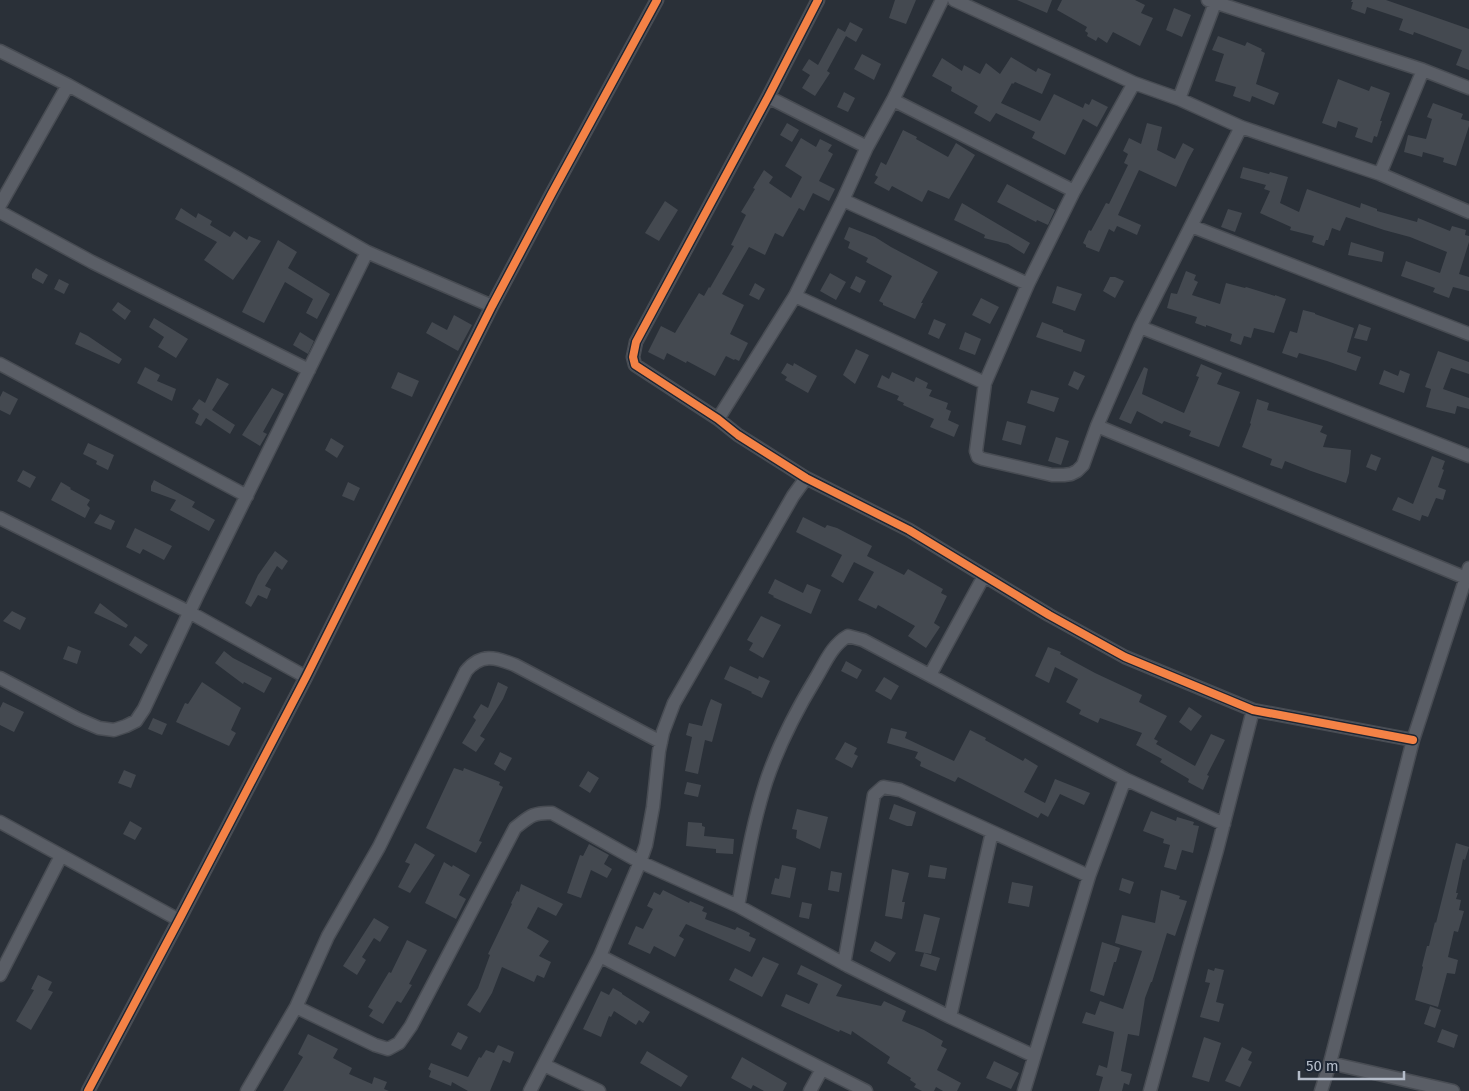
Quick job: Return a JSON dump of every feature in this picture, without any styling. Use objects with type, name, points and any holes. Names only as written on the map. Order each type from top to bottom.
[{"type":"street","points":[[88,1091],[180,920],[306,677],[492,306],[656,0]]},
{"type":"street","points":[[818,0],[636,342],[633,351],[635,364],[718,419],[738,435],[806,478],[909,530],[1049,615],[1124,657],[1253,710],[1414,740]]},
{"type":"street","points":[[718,419],[795,296],[867,147],[893,100],[942,0]]},
{"type":"street","points":[[954,0],[1134,83],[1179,99],[1241,127],[1380,174],[1469,212]]},
{"type":"street","points":[[1179,99],[1212,1],[1423,70],[1469,88]]},
{"type":"street","points":[[0,51],[68,85],[368,252],[492,306]]},
{"type":"street","points":[[1380,174],[1423,70]]},
{"type":"street","points":[[1134,83],[1074,191],[1028,284],[985,384],[976,451],[978,457],[982,460],[1052,475],[1071,474],[1083,465],[1140,327],[1241,127]]},
{"type":"street","points":[[0,205],[68,85]]},
{"type":"street","points":[[768,97],[867,147]]},
{"type":"street","points":[[893,100],[1074,191]]},
{"type":"street","points":[[843,200],[1028,284]]},
{"type":"street","points":[[0,212],[92,262],[309,370]]},
{"type":"street","points":[[1192,226],[1469,334]]},
{"type":"street","points":[[0,679],[99,728],[114,730],[136,721],[144,710],[189,612],[368,252]]},
{"type":"street","points":[[795,296],[985,384]]},
{"type":"street","points":[[1140,327],[1469,456]]},
{"type":"street","points":[[0,364],[246,496]]},
{"type":"street","points":[[1098,426],[1468,573],[1414,740],[1330,1063],[1321,1091]]},
{"type":"street","points":[[530,1091],[600,956],[640,862],[646,845],[653,807],[663,732],[674,703],[793,496],[806,478]]},
{"type":"street","points":[[0,518],[189,612],[306,677]]},
{"type":"street","points":[[930,675],[984,576]]},
{"type":"street","points":[[738,906],[752,834],[766,782],[783,738],[839,641],[848,636],[863,640],[1124,779],[1224,824]]},
{"type":"street","points":[[247,1091],[296,1007],[328,936],[379,847],[466,671],[472,664],[488,657],[501,659],[661,742]]},
{"type":"street","points":[[1150,1091],[1224,824],[1253,710]]},
{"type":"street","points":[[1024,1091],[1089,876],[1124,779]]},
{"type":"street","points":[[844,964],[874,796],[883,787],[900,790],[1089,876]]},
{"type":"street","points":[[296,1007],[375,1045],[388,1049],[399,1043],[411,1026],[515,828],[540,812],[552,813],[640,862],[738,906],[844,964],[950,1017],[1034,1056]]},
{"type":"street","points":[[0,822],[180,920]]},
{"type":"street","points":[[950,1017],[992,832]]},
{"type":"street","points":[[0,973],[61,856]]},
{"type":"street","points":[[600,956],[866,1091]]},
{"type":"street","points":[[1330,1063],[1453,1091]]},
{"type":"street","points":[[544,1065],[599,1091]]},
{"type":"street","points":[[810,1091],[822,1069]]},
{"type":"building","points":[[895,0],[916,0],[906,24],[889,18]]},
{"type":"building","points":[[1017,0],[1052,0],[1047,13]]},
{"type":"building","points":[[1062,0],[1135,0],[1145,5],[1141,13],[1153,18],[1140,46],[1113,32],[1107,43],[1098,37],[1096,41],[1087,36],[1088,33],[1085,31],[1087,27],[1057,10]]},
{"type":"building","points":[[1352,0],[1386,0],[1469,29],[1469,70],[1456,65],[1462,50],[1414,32],[1413,35],[1399,30],[1403,19],[1367,7],[1365,14],[1351,9]]},
{"type":"building","points":[[1174,8],[1191,15],[1182,37],[1166,30]]},
{"type":"building","points":[[850,22],[863,29],[856,42],[846,36],[827,71],[830,73],[815,96],[802,88],[810,75],[802,70],[809,59],[818,65],[838,28],[845,32]]},
{"type":"building","points":[[1218,36],[1245,46],[1247,42],[1262,49],[1261,51],[1265,53],[1256,84],[1279,93],[1274,105],[1252,96],[1250,102],[1233,96],[1236,87],[1215,81],[1224,54],[1212,50]]},
{"type":"building","points":[[862,54],[881,64],[874,80],[854,69]]},
{"type":"building","points":[[1011,57],[1036,72],[1038,68],[1051,74],[1042,94],[1015,82],[1012,83],[1001,103],[1040,121],[1054,94],[1083,108],[1085,103],[1089,105],[1092,99],[1108,107],[1097,127],[1083,119],[1065,155],[1032,138],[1035,132],[996,113],[990,122],[974,113],[978,106],[951,91],[952,87],[932,76],[942,58],[962,71],[964,65],[980,74],[986,63],[1000,74]]},
{"type":"building","points":[[1338,79],[1369,91],[1371,86],[1390,93],[1380,121],[1382,121],[1377,137],[1374,136],[1372,143],[1355,137],[1358,128],[1338,121],[1336,128],[1322,123]]},
{"type":"building","points":[[844,92],[855,98],[848,112],[837,107]]},
{"type":"building","points":[[1433,103],[1463,114],[1461,119],[1469,121],[1456,166],[1443,162],[1444,158],[1423,152],[1422,157],[1404,152],[1408,135],[1426,139],[1432,119],[1427,117]]},
{"type":"building","points":[[787,123],[799,130],[792,142],[780,135]]},
{"type":"building","points":[[1147,123],[1162,127],[1157,150],[1175,159],[1183,143],[1194,149],[1176,187],[1139,170],[1118,215],[1141,225],[1137,235],[1117,226],[1114,232],[1109,229],[1099,252],[1086,247],[1083,243],[1089,230],[1091,231],[1106,203],[1109,204],[1128,165],[1124,163],[1128,154],[1123,151],[1129,138],[1141,144]]},
{"type":"building","points":[[903,130],[948,157],[956,143],[975,155],[949,199],[928,190],[922,202],[892,186],[889,191],[874,183],[878,177],[875,175],[881,162],[886,165]]},
{"type":"building","points":[[801,138],[816,147],[820,139],[832,145],[828,151],[833,154],[819,181],[835,189],[829,201],[813,193],[804,211],[799,208],[783,237],[775,233],[765,255],[749,247],[722,294],[744,305],[730,334],[748,343],[739,361],[726,356],[715,376],[667,353],[664,360],[648,352],[661,326],[675,333],[699,293],[704,296],[710,288],[734,246],[731,245],[746,215],[741,212],[764,170],[773,177],[769,183],[791,198],[802,177],[785,166]]},
{"type":"building","points":[[1243,167],[1288,177],[1280,203],[1299,212],[1307,189],[1360,208],[1361,203],[1377,209],[1377,211],[1417,222],[1418,218],[1450,231],[1452,226],[1466,230],[1465,235],[1469,236],[1469,242],[1459,274],[1469,277],[1469,291],[1453,287],[1449,298],[1433,292],[1435,288],[1401,276],[1406,261],[1440,273],[1447,252],[1410,237],[1346,217],[1340,231],[1332,228],[1324,246],[1312,242],[1314,236],[1290,230],[1291,227],[1260,213],[1270,191],[1264,189],[1266,185],[1240,178]]},
{"type":"building","points":[[1007,184],[1055,210],[1048,225],[1037,220],[1036,222],[997,202]]},
{"type":"building","points":[[665,201],[678,210],[659,241],[645,233]]},
{"type":"building","points":[[962,203],[1030,243],[1024,254],[1008,244],[984,238],[985,235],[954,220]]},
{"type":"building","points":[[181,208],[196,218],[198,213],[212,221],[210,225],[230,237],[234,231],[247,240],[249,236],[261,241],[233,280],[204,260],[217,242],[175,219]]},
{"type":"building","points":[[1228,209],[1242,213],[1235,232],[1221,227]]},
{"type":"building","points":[[849,227],[875,237],[938,272],[921,303],[923,303],[915,319],[883,305],[879,301],[892,276],[866,262],[868,258],[848,248],[850,242],[844,239]]},
{"type":"building","points":[[278,240],[297,252],[288,268],[330,294],[317,319],[306,313],[313,299],[285,282],[264,323],[242,312]]},
{"type":"building","points":[[1351,242],[1384,252],[1382,262],[1348,255]]},
{"type":"building","points":[[36,268],[48,275],[43,284],[32,278]]},
{"type":"building","points":[[1186,271],[1196,275],[1194,280],[1198,282],[1192,295],[1220,304],[1226,283],[1286,299],[1274,333],[1254,328],[1251,338],[1244,336],[1241,345],[1230,341],[1232,334],[1195,323],[1197,317],[1167,308],[1171,293],[1177,294]]},
{"type":"building","points":[[830,273],[846,282],[836,300],[820,291]]},
{"type":"building","points":[[856,276],[866,281],[860,293],[850,288]]},
{"type":"building","points":[[1110,277],[1124,281],[1115,298],[1103,291]]},
{"type":"building","points":[[59,279],[69,284],[64,294],[54,289]]},
{"type":"building","points":[[755,283],[765,289],[759,300],[749,295]]},
{"type":"building","points":[[1057,286],[1082,294],[1075,311],[1052,303]]},
{"type":"building","points":[[981,298],[999,307],[990,324],[972,315]]},
{"type":"building","points":[[118,302],[131,311],[125,320],[112,310]]},
{"type":"building","points":[[1303,310],[1354,328],[1347,352],[1361,357],[1356,371],[1299,353],[1297,358],[1282,353],[1290,331],[1297,333]]},
{"type":"building","points":[[454,315],[472,325],[458,351],[426,333],[432,322],[447,330]]},
{"type":"building","points":[[154,318],[188,339],[176,358],[158,347],[164,337],[149,327]]},
{"type":"building","points":[[934,319],[946,324],[939,339],[928,334]]},
{"type":"building","points":[[1042,322],[1085,340],[1081,352],[1036,337]]},
{"type":"building","points":[[1359,324],[1371,328],[1367,341],[1354,338]]},
{"type":"building","points":[[80,332],[122,359],[119,364],[75,344]]},
{"type":"building","points":[[300,332],[314,341],[308,354],[293,345]]},
{"type":"building","points":[[965,332],[981,339],[975,355],[959,349]]},
{"type":"building","points":[[856,349],[869,355],[855,384],[843,375]]},
{"type":"building","points":[[1438,351],[1469,362],[1469,374],[1451,368],[1443,389],[1469,398],[1469,409],[1457,406],[1455,414],[1426,407],[1431,389],[1425,387]]},
{"type":"building","points":[[787,363],[793,366],[794,363],[817,376],[808,393],[785,380],[787,377],[781,373]]},
{"type":"building","points":[[1201,364],[1222,373],[1217,384],[1240,392],[1219,447],[1189,436],[1191,431],[1164,421],[1162,424],[1137,411],[1131,424],[1119,419],[1144,367],[1148,369],[1142,394],[1184,413],[1199,377],[1196,376]]},
{"type":"building","points":[[145,367],[160,375],[157,381],[176,389],[172,401],[137,383]]},
{"type":"building","points":[[1384,370],[1398,376],[1400,370],[1410,374],[1404,393],[1379,384]]},
{"type":"building","points":[[1074,371],[1085,376],[1078,390],[1068,385]]},
{"type":"building","points":[[398,372],[419,381],[412,397],[391,388]]},
{"type":"building","points":[[892,372],[914,382],[916,377],[928,383],[926,388],[932,390],[929,396],[948,403],[946,409],[951,411],[948,420],[959,425],[954,437],[930,427],[934,419],[903,405],[904,403],[897,400],[899,396],[877,387],[882,375],[889,379]]},
{"type":"building","points":[[217,378],[229,384],[212,410],[235,425],[230,434],[206,418],[201,426],[195,423],[199,414],[192,409],[199,399],[205,403]]},
{"type":"building","points":[[272,388],[284,394],[263,432],[267,434],[260,446],[242,435]]},
{"type":"building","points":[[1031,390],[1059,398],[1054,412],[1027,403]]},
{"type":"building","points":[[3,391],[18,399],[10,415],[0,410],[0,397]]},
{"type":"building","points":[[1257,399],[1269,403],[1267,410],[1323,426],[1320,432],[1327,435],[1323,447],[1351,450],[1346,483],[1285,461],[1282,469],[1270,465],[1272,459],[1242,447],[1251,424]]},
{"type":"building","points":[[1007,421],[1026,426],[1021,445],[1002,440]]},
{"type":"building","points":[[1056,437],[1069,441],[1061,465],[1048,461]]},
{"type":"building","points":[[331,438],[344,446],[337,458],[325,450]]},
{"type":"building","points":[[88,443],[114,455],[108,470],[96,464],[97,461],[83,454]]},
{"type":"building","points":[[1371,454],[1381,458],[1376,471],[1366,467]]},
{"type":"building","points":[[1432,456],[1445,461],[1438,487],[1446,490],[1443,500],[1436,498],[1428,517],[1422,515],[1420,521],[1392,510],[1398,497],[1413,504]]},
{"type":"building","points":[[23,470],[36,477],[30,488],[17,481]]},
{"type":"building","points":[[154,480],[195,502],[192,507],[215,520],[209,531],[170,510],[176,500],[151,491]]},
{"type":"building","points":[[61,482],[90,500],[87,505],[90,508],[85,518],[51,500]]},
{"type":"building","points":[[348,482],[360,488],[354,501],[342,496]]},
{"type":"building","points":[[100,514],[115,521],[111,530],[94,523]]},
{"type":"building","points":[[803,517],[825,528],[827,525],[837,528],[872,546],[867,556],[904,575],[908,569],[943,589],[941,593],[947,596],[934,623],[940,627],[926,648],[908,636],[915,626],[878,605],[876,609],[858,600],[874,572],[854,562],[843,583],[831,576],[842,555],[796,532]]},
{"type":"building","points":[[135,528],[172,546],[164,560],[143,549],[140,554],[126,547]]},
{"type":"building","points":[[275,551],[288,561],[282,570],[277,566],[265,586],[271,589],[267,599],[258,595],[251,607],[245,603],[258,575]]},
{"type":"building","points":[[775,579],[803,593],[807,584],[821,590],[811,614],[768,593]]},
{"type":"building","points":[[100,603],[128,625],[126,628],[94,613]]},
{"type":"building","points":[[12,611],[26,618],[20,630],[3,621]]},
{"type":"building","points":[[761,616],[781,625],[763,658],[749,650],[753,643],[747,640]]},
{"type":"building","points":[[135,636],[148,645],[141,654],[129,645]]},
{"type":"building","points":[[68,646],[81,651],[77,664],[63,659]]},
{"type":"building","points":[[1048,647],[1061,652],[1060,654],[1095,673],[1142,695],[1139,702],[1167,716],[1154,739],[1158,741],[1156,744],[1195,766],[1211,734],[1225,740],[1207,775],[1209,776],[1203,790],[1188,782],[1189,779],[1160,762],[1162,759],[1136,745],[1142,733],[1100,718],[1098,723],[1079,714],[1081,710],[1066,702],[1078,679],[1055,667],[1049,683],[1035,676]]},
{"type":"building","points":[[224,651],[233,658],[272,678],[264,693],[244,682],[243,684],[215,663]]},
{"type":"building","points":[[846,661],[862,670],[857,679],[841,671]]},
{"type":"building","points":[[730,666],[758,679],[759,676],[770,681],[762,698],[724,679]]},
{"type":"building","points":[[884,677],[899,686],[891,700],[875,691]]},
{"type":"building","points":[[202,682],[241,708],[231,730],[236,733],[229,746],[176,722],[185,703],[188,704]]},
{"type":"building","points":[[498,682],[508,687],[503,699],[480,736],[485,739],[476,752],[462,743],[476,720],[473,717],[481,704],[488,708]]},
{"type":"building","points":[[711,699],[722,704],[712,742],[705,740],[698,774],[685,771],[692,737],[686,735],[689,723],[702,726]]},
{"type":"building","points":[[3,702],[24,712],[14,732],[0,725],[0,708]]},
{"type":"building","points":[[1189,707],[1202,716],[1191,731],[1179,722]]},
{"type":"building","points":[[153,718],[167,724],[162,735],[148,729]]},
{"type":"building","points":[[891,728],[907,732],[905,738],[954,761],[970,730],[1023,761],[1025,758],[1038,766],[1024,792],[1045,803],[1055,779],[1090,793],[1084,805],[1060,794],[1048,817],[1041,813],[1038,818],[958,777],[955,782],[920,766],[921,762],[915,758],[918,752],[887,743]]},
{"type":"building","points":[[845,742],[857,748],[854,754],[858,756],[852,768],[835,759]]},
{"type":"building","points":[[500,752],[512,758],[505,771],[494,764]]},
{"type":"building","points":[[454,768],[463,771],[464,768],[500,782],[499,785],[503,787],[479,841],[482,842],[476,853],[426,828]]},
{"type":"building","points":[[124,770],[136,775],[131,788],[118,783]]},
{"type":"building","points":[[588,771],[599,778],[590,793],[579,786]]},
{"type":"building","points":[[687,782],[701,785],[698,797],[684,794]]},
{"type":"building","points":[[894,804],[916,812],[912,826],[889,819]]},
{"type":"building","points":[[797,809],[828,817],[820,849],[796,838],[797,830],[792,829]]},
{"type":"building","points":[[1151,811],[1176,821],[1177,817],[1194,822],[1193,825],[1199,826],[1193,853],[1182,850],[1176,870],[1164,867],[1170,845],[1163,843],[1164,839],[1143,831]]},
{"type":"building","points":[[130,821],[142,828],[135,840],[123,834]]},
{"type":"building","points":[[688,822],[702,823],[702,826],[705,827],[704,836],[734,839],[733,854],[716,853],[716,849],[686,846]]},
{"type":"building","points":[[415,843],[435,855],[410,893],[398,887],[410,864],[405,862]]},
{"type":"building","points":[[1456,843],[1469,847],[1465,860],[1463,859],[1456,893],[1458,893],[1456,899],[1461,900],[1459,910],[1464,911],[1458,932],[1454,931],[1448,957],[1458,960],[1455,974],[1447,973],[1438,1007],[1415,1000],[1427,946],[1429,946],[1436,923]]},
{"type":"building","points":[[589,844],[609,855],[604,864],[612,869],[607,878],[591,870],[581,898],[567,893],[580,855],[583,856]]},
{"type":"building","points":[[444,862],[470,875],[459,895],[466,899],[456,919],[425,903]]},
{"type":"building","points":[[782,865],[796,868],[790,898],[771,894],[775,878],[779,879]]},
{"type":"building","points":[[930,865],[947,868],[945,879],[928,877]]},
{"type":"building","points":[[892,869],[909,873],[902,902],[905,902],[902,919],[885,916]]},
{"type":"building","points":[[831,871],[842,873],[839,892],[828,890]]},
{"type":"building","points":[[1122,878],[1134,882],[1130,894],[1119,890]]},
{"type":"building","points":[[1012,882],[1033,886],[1029,907],[1008,903]]},
{"type":"building","points":[[521,884],[563,904],[556,916],[538,907],[527,928],[549,941],[539,956],[551,962],[544,978],[537,975],[534,982],[502,967],[492,993],[480,1013],[467,1005],[478,988],[490,955],[488,954],[517,891],[519,892]]},
{"type":"building","points":[[663,890],[689,903],[690,901],[704,907],[702,911],[707,913],[705,919],[735,930],[737,927],[750,933],[749,936],[756,939],[750,952],[686,924],[679,936],[684,939],[675,957],[654,946],[650,954],[628,944],[636,926],[643,929],[653,909],[647,906],[654,892],[660,895]]},
{"type":"building","points":[[1161,890],[1180,896],[1179,899],[1187,901],[1175,936],[1167,933],[1152,982],[1145,998],[1139,1036],[1128,1034],[1121,1071],[1132,1074],[1129,1085],[1124,1083],[1122,1091],[1099,1091],[1103,1077],[1096,1075],[1099,1065],[1107,1068],[1114,1032],[1082,1023],[1086,1012],[1095,1015],[1100,1001],[1123,1009],[1142,951],[1115,943],[1122,915],[1155,923]]},
{"type":"building","points":[[802,902],[812,904],[809,919],[799,917]]},
{"type":"building","points":[[924,914],[940,918],[931,954],[915,951]]},
{"type":"building","points":[[374,918],[389,927],[380,942],[374,938],[362,957],[366,960],[357,975],[343,966]]},
{"type":"building","points":[[407,940],[427,950],[409,984],[412,985],[401,1003],[397,1001],[383,1024],[369,1016],[373,1010],[368,1007],[389,972],[391,973]]},
{"type":"building","points":[[875,941],[896,953],[890,962],[870,951]]},
{"type":"building","points":[[1102,942],[1120,948],[1104,996],[1090,991]]},
{"type":"building","points":[[924,953],[940,958],[936,971],[920,966]]},
{"type":"building","points":[[763,957],[779,964],[762,997],[729,980],[735,968],[752,977]]},
{"type":"building","points":[[801,965],[842,985],[836,996],[881,1006],[884,1001],[906,1011],[902,1021],[924,1030],[943,1041],[941,1046],[947,1049],[937,1070],[961,1083],[957,1091],[943,1091],[936,1087],[934,1091],[922,1091],[914,1087],[916,1084],[910,1080],[911,1078],[887,1063],[890,1057],[852,1031],[851,1035],[840,1030],[839,1032],[781,1006],[786,994],[809,1004],[818,984],[797,974]]},
{"type":"building","points":[[1215,968],[1224,970],[1216,1002],[1224,1004],[1219,1022],[1200,1017],[1210,983],[1205,982],[1208,969],[1214,971]]},
{"type":"building","points":[[38,975],[52,982],[48,990],[53,992],[31,1030],[16,1021],[34,990],[31,989]]},
{"type":"building","points":[[613,988],[650,1012],[643,1023],[639,1020],[636,1025],[614,1011],[611,1017],[609,1016],[601,1037],[583,1029],[601,991],[609,995]]},
{"type":"building","points":[[1430,1006],[1441,1010],[1435,1028],[1424,1024]]},
{"type":"building","points":[[1442,1029],[1458,1035],[1454,1048],[1437,1042]]},
{"type":"building","points":[[458,1032],[468,1037],[461,1050],[451,1045]]},
{"type":"building","points":[[308,1034],[338,1049],[333,1058],[352,1068],[349,1074],[372,1084],[374,1077],[387,1082],[384,1089],[389,1091],[283,1091],[303,1057],[298,1054]]},
{"type":"building","points":[[1204,1037],[1221,1043],[1209,1082],[1192,1077]]},
{"type":"building","points":[[498,1045],[514,1052],[510,1063],[503,1060],[490,1091],[468,1091],[452,1082],[451,1086],[429,1077],[431,1071],[428,1069],[431,1063],[468,1077],[479,1057],[481,1058],[486,1050],[494,1053]]},
{"type":"building","points":[[1242,1047],[1252,1052],[1248,1060],[1252,1062],[1240,1087],[1225,1081]]},
{"type":"building","points":[[647,1051],[688,1076],[681,1087],[640,1063]]},
{"type":"building","points":[[742,1057],[787,1083],[783,1091],[764,1091],[753,1085],[751,1089],[731,1078]]},
{"type":"building","points":[[994,1061],[1019,1073],[1011,1089],[986,1078]]},
{"type":"cycle path","points":[[88,1091],[306,677],[492,306],[657,0]]},
{"type":"cycle path","points":[[818,0],[636,342],[633,357],[635,365],[718,419],[738,435],[806,478],[909,530],[1049,615],[1125,657],[1253,710],[1413,740]]}]
